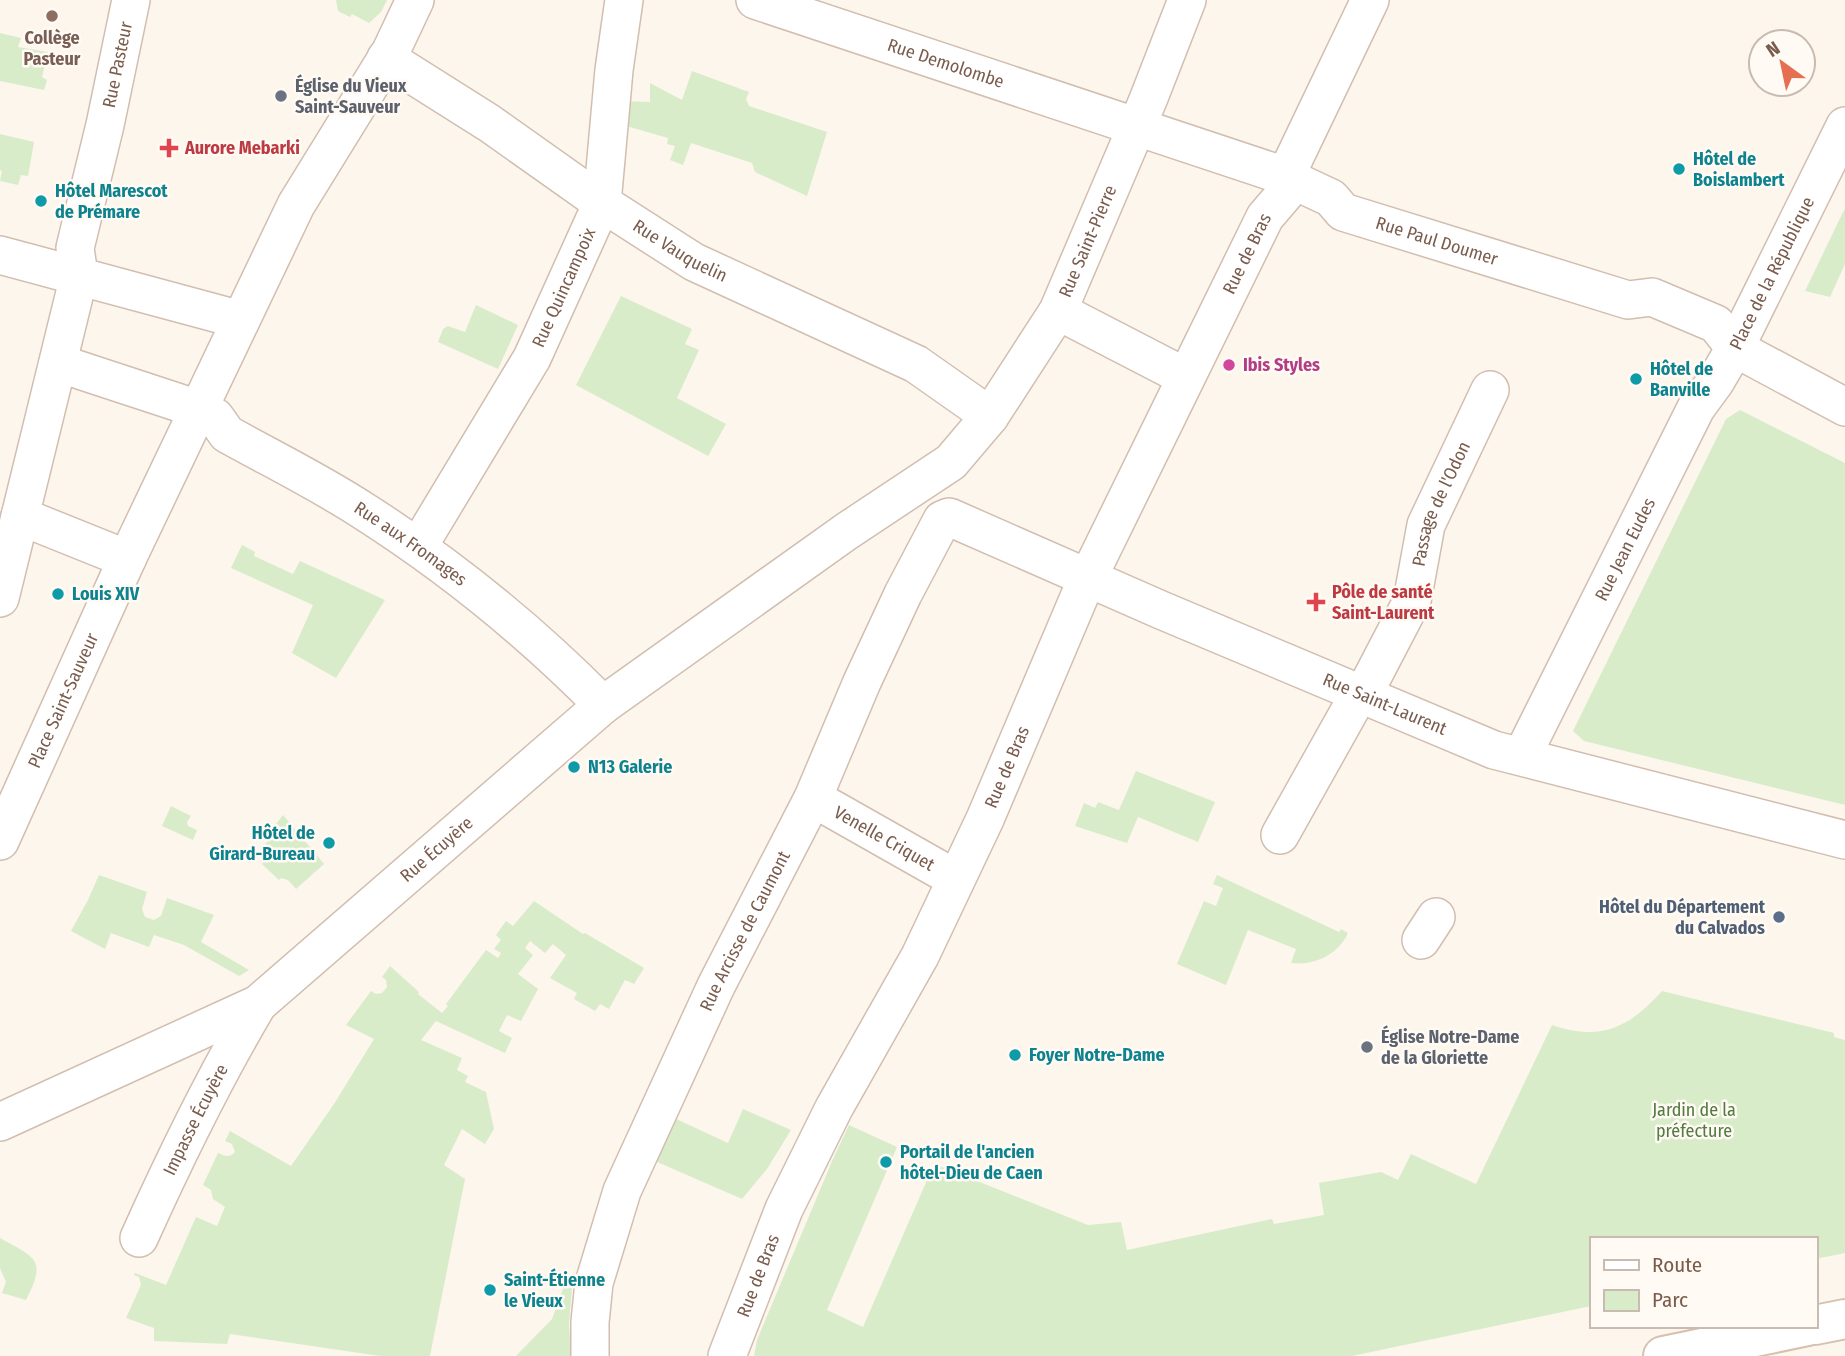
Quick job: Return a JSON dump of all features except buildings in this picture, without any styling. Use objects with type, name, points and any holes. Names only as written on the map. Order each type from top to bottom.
[{"type":"main road","points":[[1817,1325],[1845,1319]]},
{"type":"main road","points":[[1663,1356],[1798,1328]]},
{"type":"street","name":"Rue Pasteur","points":[[79,276],[75,248],[104,130],[131,0]]},
{"type":"street","name":"Place Saint-Sauveur","points":[[0,841],[127,559],[292,215],[386,58],[415,0]]},
{"type":"street","name":"Rue Quincampoix","points":[[418,547],[532,358],[602,203],[614,70],[624,0]]},
{"type":"street","name":"Rue Demolombe","points":[[755,0],[1136,128]]},
{"type":"street","name":"Rue Saint-Pierre","points":[[847,531],[950,462],[990,416],[1058,311],[1187,0]]},
{"type":"street","name":"Rue de Bras","points":[[727,1356],[784,1209],[834,1108],[920,956],[1004,777],[1088,578],[1265,217],[1293,174],[1370,0]]},
{"type":"street","name":"Rue Vauquelin","points":[[386,58],[489,123],[602,203],[694,262],[916,364],[990,416]]},
{"type":"street","name":"Place de la République","points":[[1845,126],[1735,348],[1845,407]]},
{"type":"street","name":"Rue Paul Doumer","points":[[1136,128],[1282,175],[1293,174],[1331,198],[1343,212],[1628,300],[1652,297],[1716,324],[1735,348]]},
{"type":"street","points":[[0,255],[242,320]]},
{"type":"street","points":[[0,598],[79,276]]},
{"type":"street","points":[[1058,311],[1174,371]]},
{"type":"street","name":"Rue Jean Eudes","points":[[1522,756],[1696,408],[1735,348]]},
{"type":"street","points":[[58,363],[198,409]]},
{"type":"street","name":"Passage de l'Odon","points":[[1280,835],[1412,601],[1426,525],[1490,390]]},
{"type":"street","name":"Rue aux Fromages","points":[[198,409],[215,417],[227,434],[360,508],[418,547],[514,621],[603,705]]},
{"type":"street","points":[[20,516],[127,559]]},
{"type":"street","name":"Rue Saint-Laurent","points":[[942,520],[949,517],[1494,750],[1845,840]]},
{"type":"street","name":"Rue Arcisse de Caumont","points":[[590,1356],[594,1283],[622,1191],[716,986],[813,798],[862,682],[903,594],[942,520]]},
{"type":"street","name":"Rue Écuyère","points":[[0,1122],[258,1004],[603,705],[847,531]]},
{"type":"street","name":"Venelle Criquet","points":[[813,798],[956,878]]},
{"type":"street","name":"Impasse Écuyère","points":[[139,1238],[215,1077],[258,1004]]},
{"type":"green space","points":[[336,0],[387,0],[381,12],[369,23],[352,14],[350,17],[338,11]]},
{"type":"green space","points":[[0,33],[21,38],[18,47],[48,52],[42,77],[47,80],[44,90],[0,81]]},
{"type":"green space","points":[[692,71],[749,92],[746,99],[749,106],[827,132],[807,196],[755,172],[752,163],[691,143],[683,165],[670,160],[675,146],[667,144],[668,138],[623,125],[622,101],[650,102],[650,83],[682,100]]},
{"type":"green space","points":[[0,134],[34,142],[28,176],[21,175],[18,185],[0,181]]},
{"type":"green space","points":[[1845,208],[1845,264],[1830,297],[1805,291]]},
{"type":"green space","points":[[621,296],[692,329],[685,344],[699,350],[677,398],[726,424],[708,456],[576,385]]},
{"type":"green space","points":[[476,305],[518,325],[498,369],[438,342],[443,329],[448,326],[465,332]]},
{"type":"green space","points":[[1740,410],[1845,463],[1845,805],[1584,741],[1573,731],[1726,419]]},
{"type":"green space","points":[[242,545],[255,552],[254,556],[293,574],[300,561],[385,600],[336,678],[292,653],[313,605],[231,568]]},
{"type":"green space","points":[[1136,771],[1215,802],[1198,842],[1138,817],[1127,843],[1075,826],[1084,803],[1095,808],[1098,802],[1119,810]]},
{"type":"green space","points":[[171,806],[191,816],[187,822],[188,826],[197,830],[193,840],[162,826]]},
{"type":"green space","points":[[283,815],[324,864],[296,889],[288,880],[279,880],[262,864],[264,861],[259,851],[280,827],[276,824]]},
{"type":"green space","points":[[99,875],[147,892],[142,909],[145,917],[154,920],[161,916],[167,898],[214,915],[201,942],[249,970],[239,976],[184,945],[154,935],[149,947],[111,933],[105,949],[71,931]]},
{"type":"green space","points":[[1217,875],[1339,932],[1341,929],[1348,933],[1332,953],[1317,961],[1291,963],[1296,949],[1248,930],[1226,985],[1177,964],[1204,901],[1216,906],[1223,888],[1213,884]]},
{"type":"green space","points":[[534,901],[583,934],[644,968],[634,984],[625,980],[609,1009],[600,1004],[595,1011],[574,999],[577,993],[550,978],[566,955],[553,944],[545,953],[530,941],[525,948],[533,955],[518,974],[538,989],[521,1021],[507,1015],[499,1031],[512,1038],[505,1053],[436,1021],[421,1040],[462,1058],[457,1070],[468,1076],[465,1082],[486,1092],[494,1129],[485,1144],[462,1129],[444,1165],[465,1179],[430,1356],[380,1356],[230,1334],[227,1344],[154,1341],[154,1328],[126,1318],[141,1285],[135,1273],[166,1285],[196,1217],[217,1226],[225,1207],[213,1199],[211,1190],[203,1185],[218,1153],[227,1156],[235,1152],[232,1144],[225,1141],[230,1131],[291,1166],[374,1039],[346,1025],[371,991],[382,993],[387,987],[386,980],[382,977],[390,966],[442,1013],[486,950],[498,958],[501,953],[494,949],[501,940],[496,935],[506,921],[513,926]]},
{"type":"green space","name":"Jardin de la préfecture","points":[[1662,991],[1834,1033],[1834,1037],[1845,1040],[1845,1253],[1817,1259],[1817,1237],[1590,1237],[1590,1306],[1352,1356],[754,1356],[757,1340],[849,1125],[897,1147],[827,1310],[863,1327],[934,1164],[1088,1225],[1121,1222],[1127,1250],[1272,1219],[1274,1224],[1324,1215],[1319,1183],[1381,1172],[1398,1180],[1411,1154],[1476,1184],[1552,1025],[1585,1032],[1600,1031],[1626,1022]]},
{"type":"green space","points":[[743,1109],[791,1130],[767,1169],[742,1199],[655,1161],[674,1118],[728,1143]]},
{"type":"green space","points":[[0,1238],[22,1250],[34,1261],[36,1276],[26,1300],[2,1293],[6,1282],[0,1268]]},
{"type":"green space","points":[[565,1283],[572,1288],[569,1324],[571,1356],[516,1356],[552,1319]]},
{"type":"place","name":"Collège Pasteur","points":[[52,16]]},
{"type":"place","name":"Église du Vieux Saint-Sauveur","points":[[281,96]]},
{"type":"place","name":"Aurore Mebarki","points":[[169,148]]},
{"type":"place","name":"Hôtel de Boislambert","points":[[1679,169]]},
{"type":"place","name":"Hôtel Marescot de Prémare","points":[[41,201]]},
{"type":"place","name":"Ibis Styles","points":[[1229,365]]},
{"type":"place","name":"Hôtel de Banville","points":[[1636,379]]},
{"type":"place","name":"Louis XIV","points":[[58,594]]},
{"type":"place","name":"Pôle de santé Saint-Laurent","points":[[1316,602]]},
{"type":"place","name":"N13 Galerie","points":[[574,767]]},
{"type":"place","name":"Hôtel de Girard-Bureau","points":[[329,843]]},
{"type":"place","name":"Hôtel du Département du Calvados","points":[[1779,917]]},
{"type":"place","name":"Église Notre-Dame de la Gloriette","points":[[1367,1047]]},
{"type":"place","name":"Foyer Notre-Dame","points":[[1015,1055]]},
{"type":"place","name":"Portail de l'ancien hôtel-Dieu de Caen","points":[[886,1162]]},
{"type":"place","name":"Saint-Étienne le Vieux","points":[[490,1290]]}]
